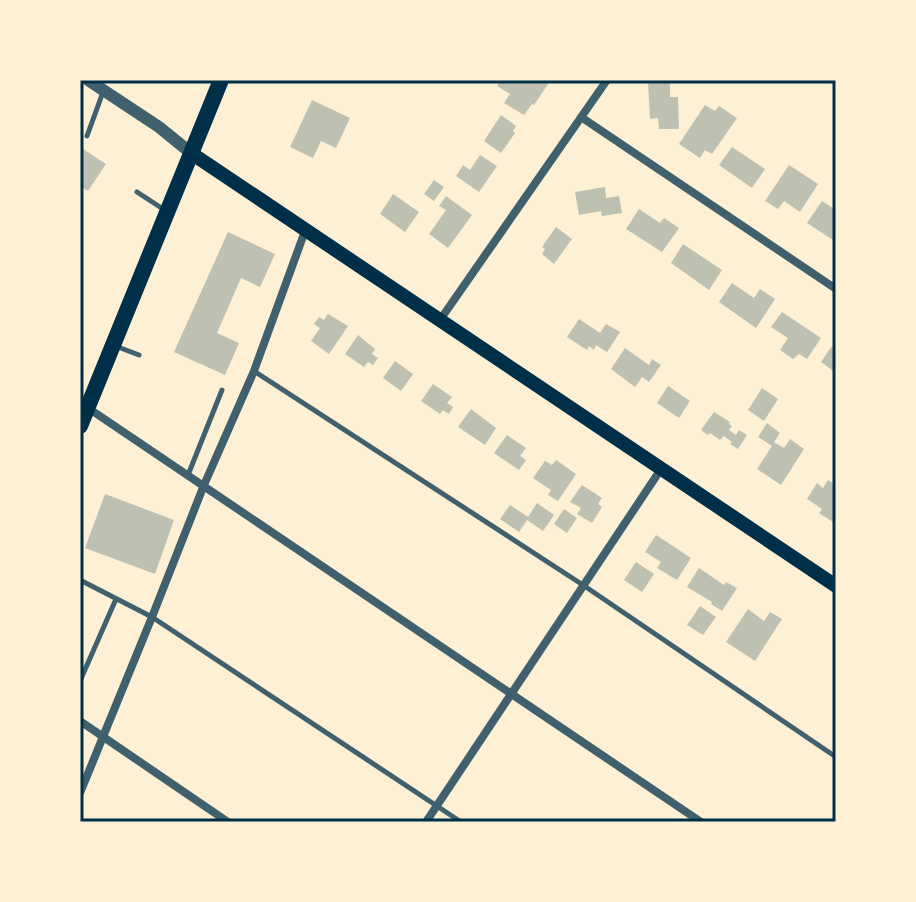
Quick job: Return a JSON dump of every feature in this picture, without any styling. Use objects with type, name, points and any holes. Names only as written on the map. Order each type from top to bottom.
[{"type":"main road","points":[[80,426],[84,405],[113,345],[221,80]]},
{"type":"main road","points":[[191,153],[836,586]]},
{"type":"street","points":[[88,80],[159,127],[191,153]]},
{"type":"street","points":[[440,320],[607,80]]},
{"type":"street","points":[[581,117],[836,289]]},
{"type":"street","points":[[80,793],[204,485],[254,371],[305,231]]},
{"type":"street","points":[[84,405],[701,822]]},
{"type":"street","points":[[426,822],[661,469]]},
{"type":"street","points":[[80,721],[228,822]]},
{"type":"lane","points":[[87,136],[103,91]]},
{"type":"lane","points":[[137,192],[167,212]]},
{"type":"lane","points":[[113,345],[139,355]]},
{"type":"lane","points":[[254,371],[583,585],[836,757]]},
{"type":"lane","points":[[188,475],[222,390]]},
{"type":"lane","points":[[80,580],[152,617],[461,822]]},
{"type":"lane","points":[[80,681],[116,599]]},
{"type":"building","points":[[501,80],[543,80],[548,84],[524,115],[504,103],[510,94],[497,86]]},
{"type":"building","points":[[670,81],[670,97],[678,97],[679,129],[659,129],[658,118],[650,119],[648,82]]},
{"type":"building","points":[[312,100],[350,118],[336,148],[321,141],[313,158],[290,147]]},
{"type":"building","points":[[705,105],[715,111],[719,106],[737,118],[712,154],[705,150],[700,158],[679,144]]},
{"type":"building","points":[[501,115],[516,126],[515,133],[501,153],[484,141]]},
{"type":"building","points":[[80,147],[106,164],[88,191],[80,186]]},
{"type":"building","points":[[732,147],[765,169],[752,188],[719,165]]},
{"type":"building","points":[[480,155],[497,166],[479,192],[456,176],[463,165],[470,170]]},
{"type":"building","points":[[789,165],[818,184],[800,212],[784,201],[778,209],[765,201]]},
{"type":"building","points":[[434,180],[444,187],[434,201],[424,194]]},
{"type":"building","points":[[605,187],[606,198],[619,196],[622,213],[602,216],[601,211],[579,215],[575,192]]},
{"type":"building","points":[[393,194],[419,212],[405,232],[380,214]]},
{"type":"building","points":[[446,196],[472,215],[448,248],[429,234],[446,210],[439,206]]},
{"type":"building","points":[[822,201],[836,210],[836,242],[807,223]]},
{"type":"building","points":[[639,209],[660,223],[664,218],[679,228],[662,252],[626,229]]},
{"type":"building","points":[[556,227],[572,239],[554,264],[542,254],[545,249],[542,247]]},
{"type":"building","points":[[228,232],[275,254],[260,287],[241,278],[217,333],[239,343],[225,375],[174,352]]},
{"type":"building","points":[[683,244],[722,270],[709,290],[671,263]]},
{"type":"building","points":[[732,283],[754,298],[760,289],[775,299],[756,328],[719,302]]},
{"type":"building","points":[[782,312],[821,338],[807,359],[799,354],[793,359],[780,350],[788,338],[771,327]]},
{"type":"building","points":[[328,314],[348,326],[329,354],[311,341],[320,328],[314,324],[319,317],[324,320]]},
{"type":"building","points":[[579,319],[600,333],[606,324],[620,332],[607,352],[596,345],[594,350],[589,346],[587,350],[567,337]]},
{"type":"building","points":[[358,335],[375,349],[372,354],[378,358],[373,365],[368,362],[364,367],[345,354]]},
{"type":"building","points":[[832,346],[836,349],[836,373],[821,362]]},
{"type":"building","points":[[625,348],[649,365],[652,359],[661,365],[649,382],[642,377],[635,387],[611,369]]},
{"type":"building","points":[[395,361],[413,374],[401,391],[383,378]]},
{"type":"building","points":[[433,384],[452,397],[447,403],[453,407],[449,414],[443,410],[440,414],[421,401]]},
{"type":"building","points":[[668,386],[690,401],[679,418],[657,403]]},
{"type":"building","points":[[762,388],[778,399],[764,421],[748,410]]},
{"type":"building","points":[[471,409],[496,428],[485,445],[458,427]]},
{"type":"building","points":[[714,412],[730,422],[732,426],[729,430],[736,435],[739,430],[747,435],[738,449],[724,436],[720,440],[701,430]]},
{"type":"building","points":[[767,423],[780,433],[774,442],[784,448],[790,439],[804,449],[781,485],[757,469],[772,446],[758,437]]},
{"type":"building","points":[[507,435],[526,448],[520,456],[526,460],[519,470],[494,453]]},
{"type":"building","points":[[556,460],[576,474],[558,501],[548,495],[551,490],[533,478],[545,461],[552,465]]},
{"type":"building","points":[[828,480],[836,485],[836,516],[833,522],[819,513],[822,509],[807,499],[817,483],[823,488]]},
{"type":"building","points":[[582,485],[602,498],[598,504],[602,507],[592,523],[577,514],[581,508],[570,502]]},
{"type":"building","points":[[105,494],[174,520],[155,574],[85,548]]},
{"type":"building","points":[[537,503],[554,515],[543,531],[527,520],[519,532],[500,519],[510,505],[528,517]]},
{"type":"building","points":[[564,509],[577,518],[567,533],[554,524]]},
{"type":"building","points":[[656,535],[691,558],[677,580],[657,568],[661,562],[645,552]]},
{"type":"building","points":[[636,562],[654,574],[642,592],[624,580]]},
{"type":"building","points":[[699,568],[724,585],[726,582],[737,588],[722,611],[687,587]]},
{"type":"building","points":[[700,606],[716,617],[703,635],[687,625]]},
{"type":"building","points":[[748,609],[764,621],[770,612],[782,619],[755,661],[726,642]]}]
